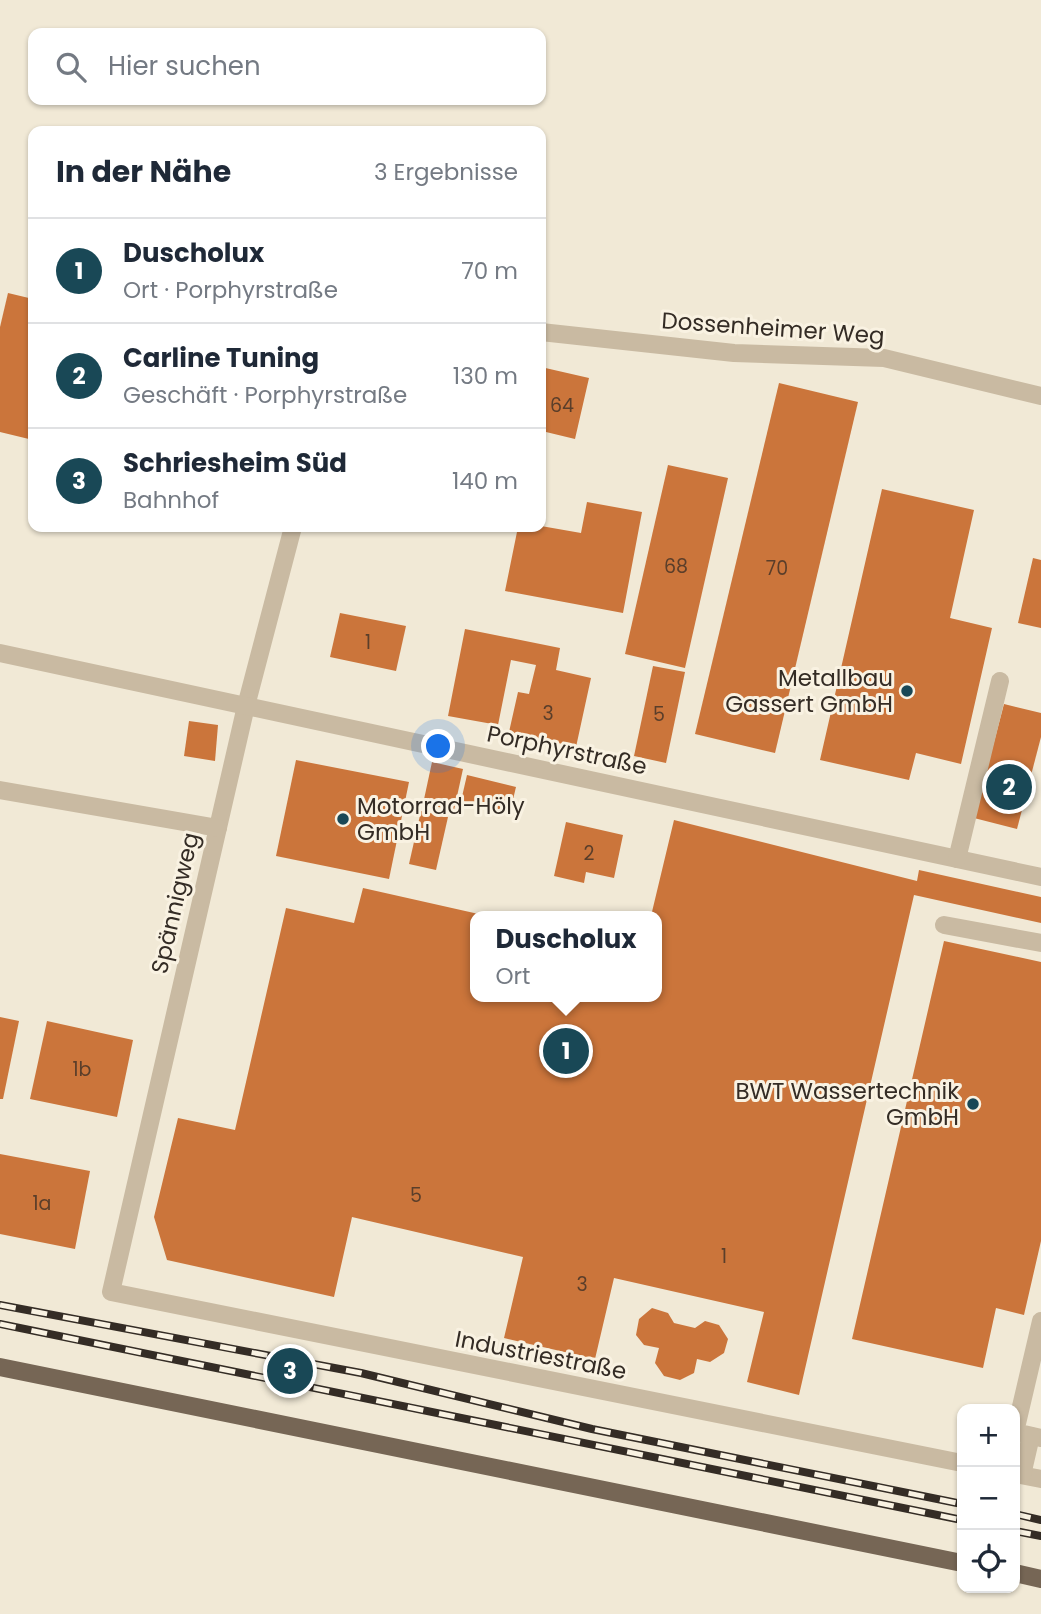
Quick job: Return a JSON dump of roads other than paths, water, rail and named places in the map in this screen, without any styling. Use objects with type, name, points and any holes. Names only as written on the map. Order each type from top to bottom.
[{"type":"main road","points":[[0,1367],[957,1562]]},
{"type":"main road","points":[[1020,1574],[1041,1579]]},
{"type":"street","name":"Dossenheimer Weg","points":[[546,333],[734,353],[884,358],[1041,396]]},
{"type":"street","name":"Spännigweg","points":[[111,1292],[246,706],[291,532]]},
{"type":"street","name":"Porphyrstraße","points":[[0,653],[1041,877]]},
{"type":"street","points":[[957,859],[1000,681]]},
{"type":"street","points":[[0,790],[218,828]]},
{"type":"street","points":[[944,925],[1041,943]]},
{"type":"street","name":"Industriestraße","points":[[111,1292],[957,1463]]},
{"type":"street","points":[[1020,1471],[1036,1437],[1015,1432],[1041,1321]]},
{"type":"street","points":[[1020,1475],[1041,1479]]},
{"type":"railway","points":[[0,1305],[361,1373],[592,1429],[957,1503]]},
{"type":"railway","points":[[0,1324],[957,1519]]},
{"type":"railway","points":[[1020,1515],[1041,1520]]},
{"type":"railway","points":[[1020,1532],[1041,1536]]},
{"type":"place","name":"Metallbau Gassert GmbH","points":[[907,691]]},
{"type":"place","name":"Carline Tuning","points":[[1009,787]]},
{"type":"place","name":"Motorrad-Höly GmbH","points":[[343,819]]},
{"type":"place","name":"Duscholux","points":[[566,1051]]},
{"type":"place","name":"BWT Wassertechnik GmbH","points":[[973,1104]]},
{"type":"place","name":"Schriesheim Süd","points":[[290,1371]]}]
